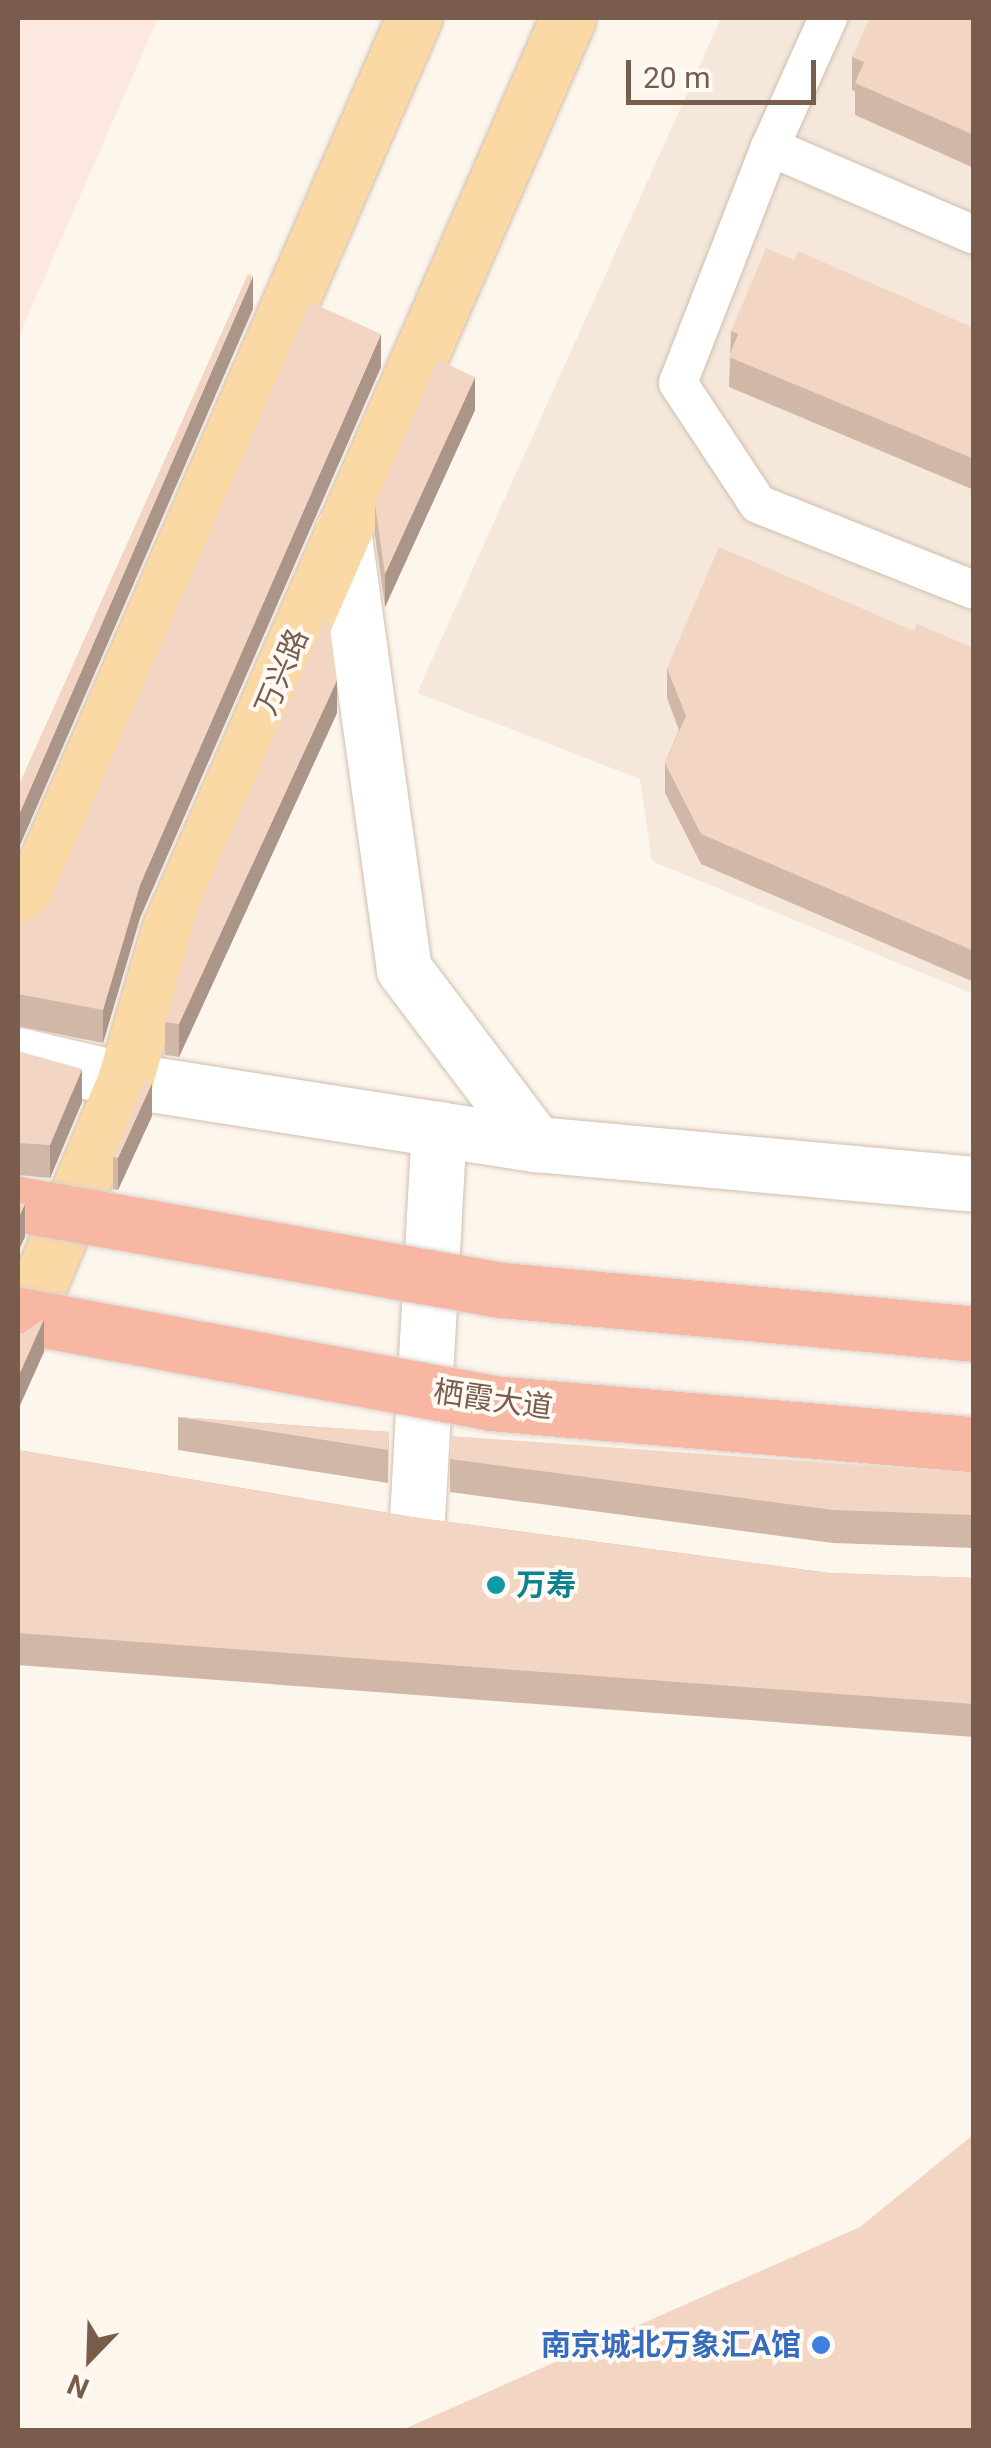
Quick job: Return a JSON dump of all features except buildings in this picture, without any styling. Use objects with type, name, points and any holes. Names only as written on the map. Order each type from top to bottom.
[{"type":"highway","points":[[18,1204],[502,1290],[974,1334]]},
{"type":"highway","name":"栖霞大道","points":[[18,1315],[491,1403],[974,1444]]},
{"type":"main road","points":[[18,926],[414,18]]},
{"type":"main road","name":"万兴路","points":[[18,1335],[124,1080],[169,930],[568,18]]},
{"type":"main road","points":[[343,530],[404,969],[536,1144]]},
{"type":"main road","points":[[18,1055],[124,1080],[536,1144],[974,1184]]},
{"type":"main road","points":[[417,1519],[439,1129]]},
{"type":"main road","points":[[359,1510],[476,1527]]},
{"type":"lane","points":[[828,18],[770,147],[678,383],[758,504],[974,590]]},
{"type":"lane","points":[[770,147],[974,235]]},
{"type":"shaded area","points":[[18,18],[158,18],[18,338]]},
{"type":"shaded area","points":[[721,18],[973,18],[973,994],[652,861],[640,779],[417,693]]},
{"type":"place","name":"万寿","points":[[496,1585]]},
{"type":"place","name":"南京城北万象汇A馆","points":[[821,2345]]}]
